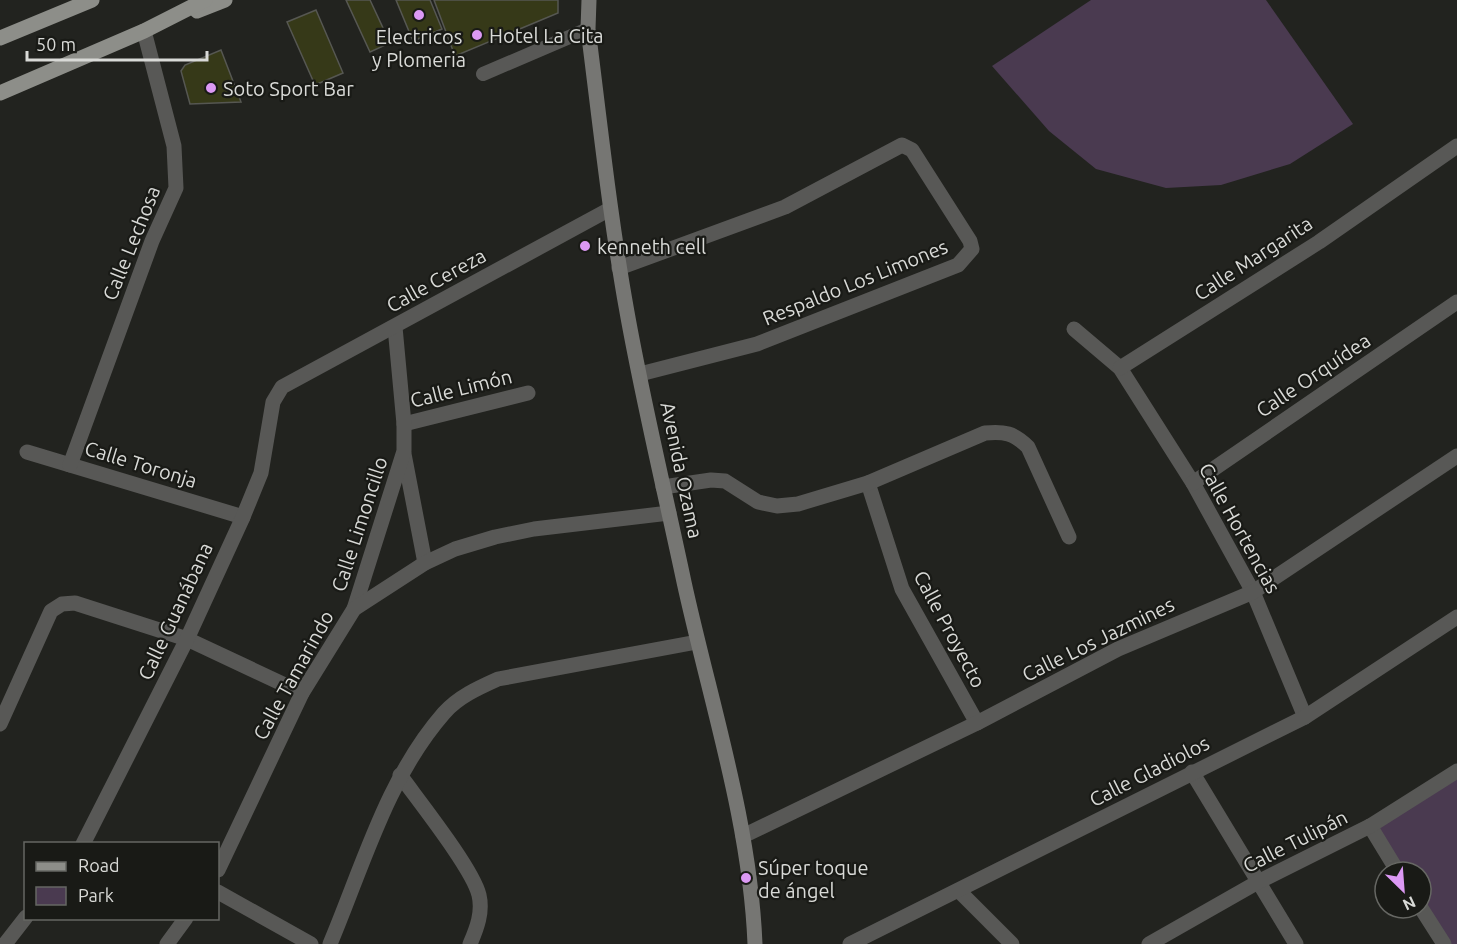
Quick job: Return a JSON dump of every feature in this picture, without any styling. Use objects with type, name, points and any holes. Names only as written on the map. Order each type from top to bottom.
[{"type":"main road","points":[[0,38],[92,0]]},
{"type":"main road","points":[[144,31],[205,0]]},
{"type":"main road","points":[[0,93],[144,31],[225,0]]},
{"type":"street","name":"Avenida Ozama","points":[[590,0],[588,29],[619,268],[663,487],[743,836],[753,893],[755,944]]},
{"type":"street","name":"Calle Lechosa","points":[[70,465],[152,241],[176,188],[174,146],[144,31]]},
{"type":"street","name":"Respaldo Los Limones","points":[[619,268],[785,207],[902,145],[912,150],[970,241],[972,249],[958,265],[757,344],[640,374]]},
{"type":"street","name":"Calle Margarita","points":[[1120,368],[1319,242],[1457,146]]},
{"type":"street","name":"Calle Cereza","points":[[282,387],[610,209]]},
{"type":"street","name":"Calle Orquídea","points":[[1193,483],[1457,302]]},
{"type":"street","name":"Calle Limoncillo","points":[[395,327],[404,424],[404,451],[425,563]]},
{"type":"street","points":[[1074,329],[1120,368]]},
{"type":"street","name":"Calle Hortencias","points":[[1120,368],[1193,483],[1253,592],[1305,717]]},
{"type":"street","name":"Calle Guanábana","points":[[83,842],[187,639],[243,517],[261,473],[273,402],[282,387]]},
{"type":"street","name":"Calle Limón","points":[[404,424],[528,393]]},
{"type":"street","points":[[663,487],[711,480],[725,481],[758,502],[777,506],[798,504],[868,483],[985,433],[1004,431],[1017,436],[1028,447],[1068,537]]},
{"type":"street","name":"Calle Limoncillo","points":[[354,609],[404,451]]},
{"type":"street","name":"Calle Toronja","points":[[27,452],[243,517]]},
{"type":"street","name":"Calle Los Jazmines","points":[[743,836],[977,723],[1118,649],[1253,592],[1457,456]]},
{"type":"street","name":"Calle Proyecto","points":[[868,483],[902,589],[977,723]]},
{"type":"street","name":"Calle Tamarindo","points":[[219,868],[302,693],[354,609],[425,563],[455,549],[534,529],[669,513]]},
{"type":"street","points":[[0,724],[51,611],[62,603],[75,603],[187,639],[302,693]]},
{"type":"street","name":"Calle Gladiolos","points":[[850,944],[1305,717],[1457,617]]},
{"type":"street","points":[[330,944],[400,775],[445,712],[469,692],[498,679],[697,642]]},
{"type":"street","name":"Calle Tulipán","points":[[1149,944],[1258,882],[1370,826],[1457,771]]},
{"type":"street","points":[[1192,772],[1296,944]]},
{"type":"street","points":[[400,775],[465,868],[479,894],[479,922],[470,944]]},
{"type":"street","points":[[1370,826],[1391,860]]},
{"type":"street","points":[[959,891],[1012,944]]},
{"type":"street","points":[[219,893],[311,944]]},
{"type":"street","points":[[5,944],[24,920]]},
{"type":"street","points":[[167,944],[185,920]]},
{"type":"street","points":[[1429,920],[1444,944]]},
{"type":"lane","points":[[483,74],[588,29]]},
{"type":"green space","points":[[1091,0],[1266,0],[1353,124],[1290,164],[1221,185],[1166,188],[1096,169],[1049,131],[992,66]]},
{"type":"green space","points":[[1457,778],[1457,944],[1448,944],[1433,920],[1433,860],[1396,860],[1377,829]]},
{"type":"building","points":[[346,0],[370,0],[390,43],[370,52]]},
{"type":"building","name":"Electricos y Plomeria","points":[[396,0],[430,0],[442,29],[413,41]]},
{"type":"building","name":"Hotel La Cita","points":[[434,0],[558,0],[558,13],[455,56]]},
{"type":"building","points":[[316,10],[343,73],[315,85],[287,22]]},
{"type":"building","name":"Soto Sport Bar","points":[[221,50],[241,102],[190,104],[181,71],[185,65]]},
{"type":"place","name":"Electricos y Plomeria","points":[[419,15]]},
{"type":"place","name":"Hotel La Cita","points":[[477,35]]},
{"type":"place","name":"Soto Sport Bar","points":[[211,88]]},
{"type":"place","name":"kenneth cell","points":[[585,246]]},
{"type":"place","name":"Súper toque de ángel","points":[[746,878]]}]
